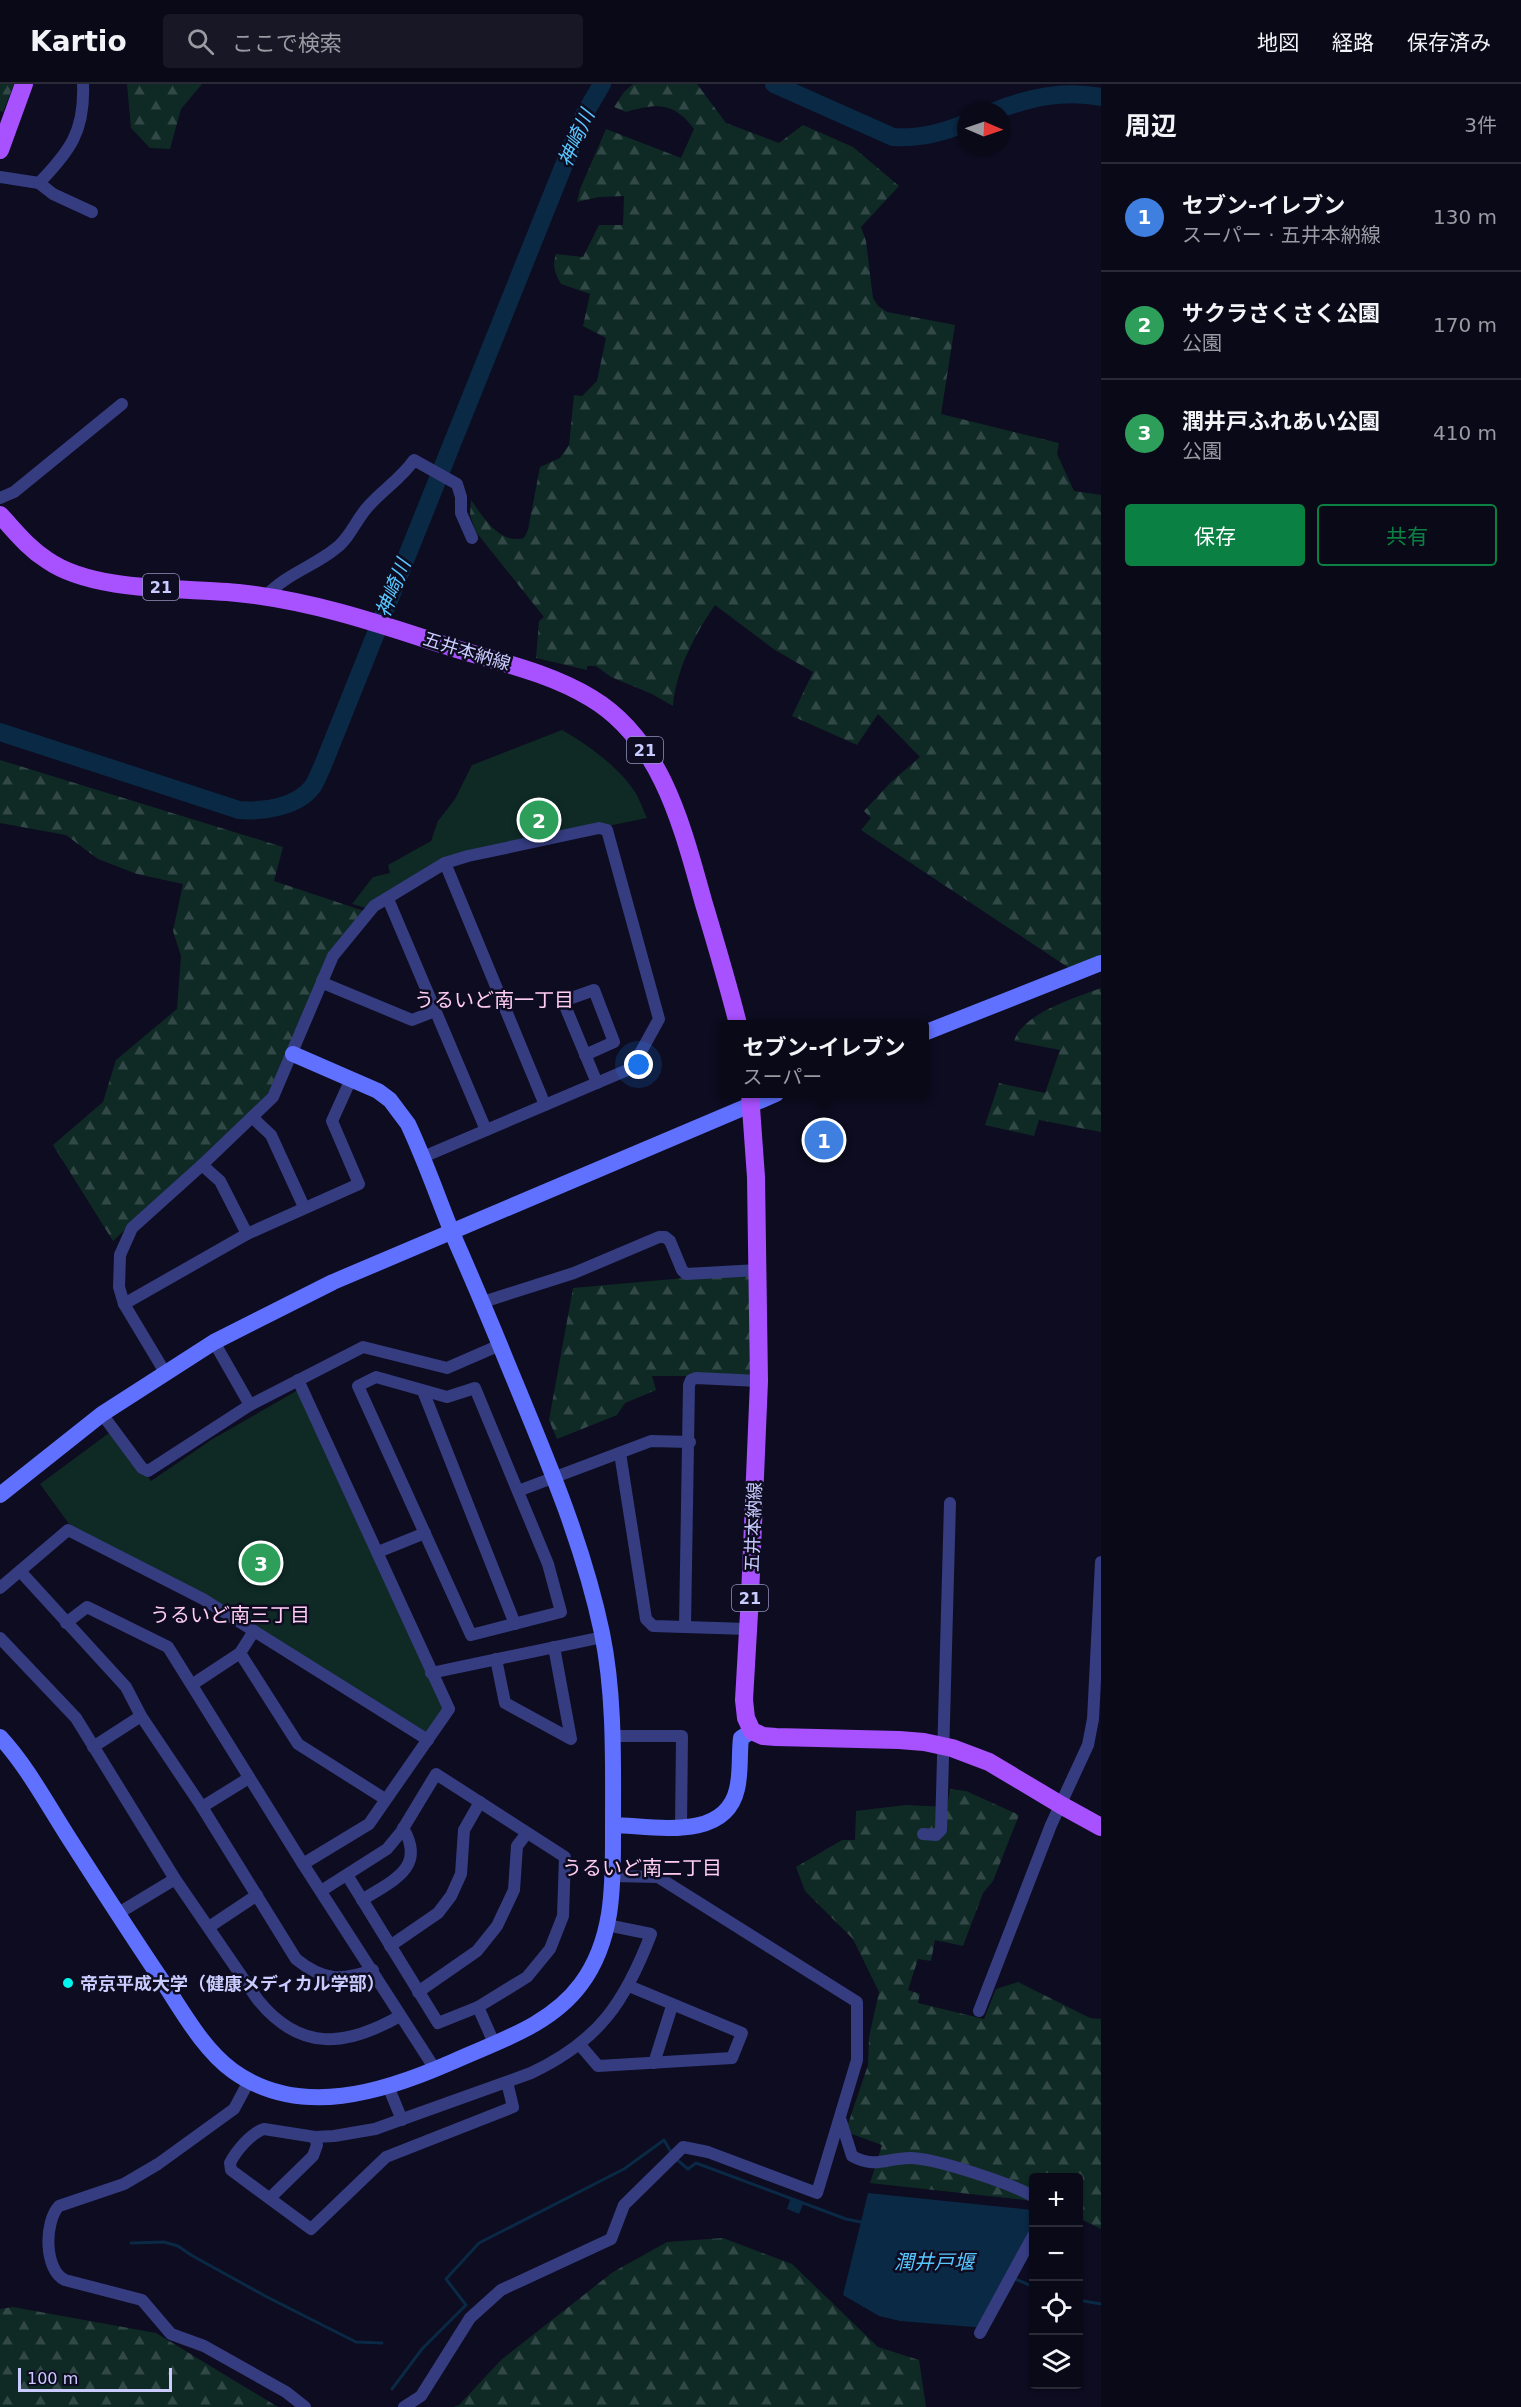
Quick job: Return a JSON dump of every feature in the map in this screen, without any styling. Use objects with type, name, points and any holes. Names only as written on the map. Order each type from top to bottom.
[{"type":"main road","points":[[0,150],[13,120],[24,84]]},
{"type":"main road","name":"五井本納線","points":[[0,515],[24,542],[46,560],[74,573],[108,582],[267,595],[342,613],[555,680],[594,699],[633,735],[657,769],[681,826],[737,1020]]},
{"type":"main road","name":"五井本納線","points":[[751,1099],[756,1178],[759,1381],[744,1700],[746,1718],[752,1731]]},
{"type":"main road","points":[[752,1731],[763,1736],[776,1737],[898,1740],[944,1746],[971,1753],[1101,1827]]},
{"type":"street","points":[[39,183],[64,158],[71,146],[82,113],[83,84]]},
{"type":"street","points":[[0,177],[39,183],[53,194],[93,212]]},
{"type":"street","points":[[0,498],[14,492],[122,404]]},
{"type":"street","points":[[267,595],[276,586],[314,565],[338,548],[366,509],[409,468],[414,460],[457,484],[461,497],[461,513],[472,538]]},
{"type":"street","points":[[166,1374],[124,1304],[119,1287],[120,1255],[132,1228],[273,1097],[333,956],[374,906],[445,863],[599,828],[607,830],[659,1019],[632,1068],[423,1157]]},
{"type":"street","points":[[445,863],[545,1105]]},
{"type":"street","points":[[388,899],[486,1130]]},
{"type":"street","points":[[929,1031],[1101,963]]},
{"type":"street","points":[[323,983],[412,1020],[435,1011]]},
{"type":"street","points":[[585,1054],[614,1042],[594,990],[563,1001],[597,1083]]},
{"type":"street","points":[[0,1737],[10,1747],[117,1914],[194,2028],[231,2070],[271,2091],[312,2098],[345,2095],[388,2086],[435,2069],[539,2023],[570,1997],[594,1964],[607,1925],[613,1876],[613,1736],[603,1636],[580,1545],[483,1302],[408,1124],[390,1100],[378,1091],[293,1054]]},
{"type":"street","points":[[124,1304],[247,1234],[359,1184],[332,1121],[351,1078]]},
{"type":"street","points":[[0,1495],[102,1414],[214,1342],[333,1282],[452,1232],[751,1099]]},
{"type":"street","points":[[252,1118],[271,1135],[304,1207]]},
{"type":"street","points":[[202,1165],[220,1181],[247,1234]]},
{"type":"street","points":[[483,1302],[574,1273],[665,1237],[670,1241],[682,1270],[686,1274],[758,1270]]},
{"type":"street","points":[[214,1342],[250,1405]]},
{"type":"street","points":[[102,1414],[142,1468],[148,1471],[250,1405],[363,1347],[447,1368],[500,1345]]},
{"type":"street","points":[[376,1377],[447,1397],[475,1388],[518,1491],[548,1564],[561,1612],[471,1635],[358,1386],[376,1377]]},
{"type":"street","points":[[685,1626],[690,1442],[689,1385],[691,1380],[696,1378],[759,1381]]},
{"type":"street","points":[[298,1380],[449,1709],[369,1824],[303,1864]]},
{"type":"street","points":[[423,1391],[515,1624]]},
{"type":"street","points":[[518,1491],[651,1441],[690,1442]]},
{"type":"street","points":[[620,1453],[646,1619],[653,1626],[748,1629]]},
{"type":"street","points":[[923,1834],[936,1835],[941,1830],[950,1503]]},
{"type":"street","points":[[0,1588],[68,1530],[203,1599],[428,1740]]},
{"type":"street","points":[[378,1552],[425,1533]]},
{"type":"street","points":[[979,2011],[1061,1805],[1088,1745],[1093,1719],[1101,1562]]},
{"type":"street","points":[[20,1570],[126,1687],[141,1716],[202,1807],[296,1959],[308,1969],[338,1979],[350,1978],[372,1970]]},
{"type":"street","points":[[66,1623],[87,1607],[168,1647],[303,1864],[435,2069]]},
{"type":"street","points":[[193,1684],[240,1653],[254,1631]]},
{"type":"street","points":[[431,1673],[603,1636]]},
{"type":"street","points":[[0,1638],[76,1718],[175,1880],[265,2009],[280,2023],[295,2031],[319,2038],[352,2038],[376,2030],[400,2016]]},
{"type":"street","points":[[496,1659],[505,1703],[571,1739],[554,1647]]},
{"type":"street","points":[[240,1653],[298,1744],[385,1799]]},
{"type":"street","points":[[93,1747],[141,1716]]},
{"type":"street","points":[[613,1825],[699,1827],[714,1821],[731,1806],[737,1789],[741,1738],[752,1731]]},
{"type":"street","points":[[613,1736],[682,1736],[681,1827]]},
{"type":"street","points":[[321,1891],[387,1849],[403,1828],[436,1774],[565,1857],[563,1916],[550,1949],[527,1977],[478,2007],[438,2023],[347,1875]]},
{"type":"street","points":[[202,1807],[249,1778]]},
{"type":"street","points":[[390,1946],[438,1913],[451,1896],[461,1875],[464,1830],[480,1802]]},
{"type":"street","points":[[362,1900],[400,1875],[411,1861],[412,1842],[403,1828]]},
{"type":"street","points":[[418,1992],[477,1951],[497,1926],[514,1890],[517,1846],[527,1833]]},
{"type":"street","points":[[404,2407],[421,2396],[470,2318],[501,2289],[610,2239],[624,2205],[683,2147],[708,2152],[817,2193],[857,2060],[857,2002],[658,1877],[613,1876]]},
{"type":"street","points":[[117,1914],[175,1880]]},
{"type":"street","points":[[209,1927],[257,1895]]},
{"type":"street","points":[[507,2082],[513,2107],[386,2157],[311,2229],[231,2170],[230,2163],[233,2156],[258,2131],[264,2129],[315,2137],[365,2131],[507,2082],[554,2062],[596,2031],[629,1986],[651,1934],[607,1925]]},
{"type":"street","points":[[580,2045],[598,2067],[732,2058],[742,2033],[672,2006],[629,1986]]},
{"type":"street","points":[[654,2063],[672,2006]]},
{"type":"street","points":[[478,2007],[494,2043]]},
{"type":"street","points":[[249,2081],[234,2109],[159,2164],[115,2187],[59,2206],[50,2223],[51,2265],[55,2273],[65,2280],[142,2300],[171,2334],[204,2346],[286,2392],[305,2407]]},
{"type":"street","points":[[388,2086],[402,2120]]},
{"type":"street","points":[[840,2117],[852,2156],[865,2163],[909,2158],[929,2160],[1016,2188],[1029,2194]]},
{"type":"street","points":[[270,2198],[313,2156],[317,2145],[315,2137]]},
{"type":"street","points":[[980,2333],[1029,2243]]},
{"type":"green space","points":[[0,84],[14,84],[3,112],[0,111]]},
{"type":"green space","points":[[127,84],[202,84],[181,109],[170,149],[150,148],[131,128]]},
{"type":"green space","points":[[633,84],[697,84],[726,123],[779,143],[803,125],[853,147],[899,186],[861,227],[866,241],[873,298],[878,306],[887,312],[955,325],[941,414],[1059,443],[1057,454],[1074,491],[1101,495],[1101,959],[1069,968],[861,830],[871,818],[864,811],[891,782],[920,757],[878,714],[857,745],[792,716],[813,672],[775,650],[715,605],[700,628],[682,666],[673,706],[652,694],[611,677],[596,666],[587,666],[587,670],[536,658],[539,621],[544,617],[476,532],[470,515],[471,500],[500,534],[515,539],[524,538],[528,530],[540,467],[560,458],[569,445],[574,395],[582,396],[597,381],[606,338],[583,326],[590,294],[561,284],[554,263],[556,254],[583,257],[599,225],[623,225],[624,196],[599,197],[577,202],[580,189],[606,129],[681,158],[694,129],[687,120],[672,109],[656,106],[626,112],[614,107],[624,92]]},
{"type":"green space","points":[[562,730],[592,749],[620,774],[635,792],[647,818],[467,855],[373,910],[352,904],[373,877],[390,873],[388,865],[431,841],[438,821],[455,799],[472,765]]},
{"type":"green space","points":[[0,760],[283,847],[274,881],[364,911],[332,952],[267,1096],[113,1241],[53,1145],[103,1102],[116,1060],[177,1009],[181,956],[173,931],[183,884],[137,874],[98,859],[66,835],[0,823]]},
{"type":"green space","points":[[1101,988],[1101,1132],[1039,1120],[1034,1136],[985,1125],[999,1083],[1045,1093],[1060,1050],[1014,1041],[1019,1031],[1028,1022],[1051,1008]]},
{"type":"green space","points":[[752,1272],[754,1372],[749,1376],[652,1376],[656,1390],[625,1403],[617,1415],[557,1439],[549,1420],[573,1288]]},
{"type":"green space","points":[[298,1390],[450,1709],[431,1735],[205,1595],[72,1528],[40,1484],[113,1430],[151,1481],[211,1440]]},
{"type":"green space","points":[[950,1789],[966,1791],[1019,1815],[993,1881],[983,1893],[963,1946],[935,1940],[931,1961],[918,1959],[908,1990],[920,1994],[918,2003],[984,2019],[996,1989],[1018,1982],[1090,2018],[1101,2019],[1101,2229],[1083,2220],[1083,2173],[1029,2173],[1029,2201],[870,2183],[882,2145],[846,2130],[868,2065],[869,2037],[879,1992],[853,1939],[805,1891],[796,1867],[842,1840],[855,1840],[856,1811],[906,1805],[947,1807]]},
{"type":"green space","points":[[723,2238],[792,2264],[878,2347],[919,2360],[926,2407],[453,2407],[459,2405],[501,2360],[613,2272],[667,2242]]},
{"type":"green space","points":[[13,2307],[156,2333],[278,2407],[0,2407],[0,2309]]},
{"type":"water","name":"潤井戸堰","points":[[868,2193],[1029,2210],[1029,2253],[986,2328],[900,2321],[879,2316],[843,2295]]},
{"type":"water","points":[[791,2197],[804,2202],[799,2214],[787,2209]]},
{"type":"waterway","name":"神崎川","points":[[0,732],[239,810],[279,807],[306,793],[314,784],[323,765],[584,115],[602,84]]},
{"type":"waterway","name":"神崎川","points":[[774,84],[893,137],[930,135],[957,126]]},
{"type":"waterway","name":"神崎川","points":[[1011,105],[1047,96],[1074,94],[1101,97]]},
{"type":"waterway","points":[[392,2389],[422,2349],[466,2305],[446,2279],[479,2243],[624,2169],[664,2140],[672,2154]]},
{"type":"waterway","points":[[676,2159],[688,2169],[696,2163],[846,2219],[861,2222]]},
{"type":"waterway","points":[[131,2243],[164,2242],[178,2246],[267,2297],[356,2342],[382,2343]]},
{"type":"waterway","points":[[1015,2279],[1029,2285]]},
{"type":"waterway","points":[[1083,2301],[1101,2304]]},
{"type":"place","name":"サクラさくさく公園","points":[[539,820]]},
{"type":"place","name":"セブン-イレブン","points":[[824,1140]]},
{"type":"place","name":"潤井戸ふれあい公園","points":[[261,1563]]},
{"type":"place","name":"帝京平成大学（健康メディカル学部）","points":[[68,1983]]},
{"type":"district","name":"うるいど南一丁目","points":[[494,1000]]},
{"type":"district","name":"うるいど南三丁目","points":[[230,1615]]},
{"type":"district","name":"うるいど南二丁目","points":[[642,1868]]}]
